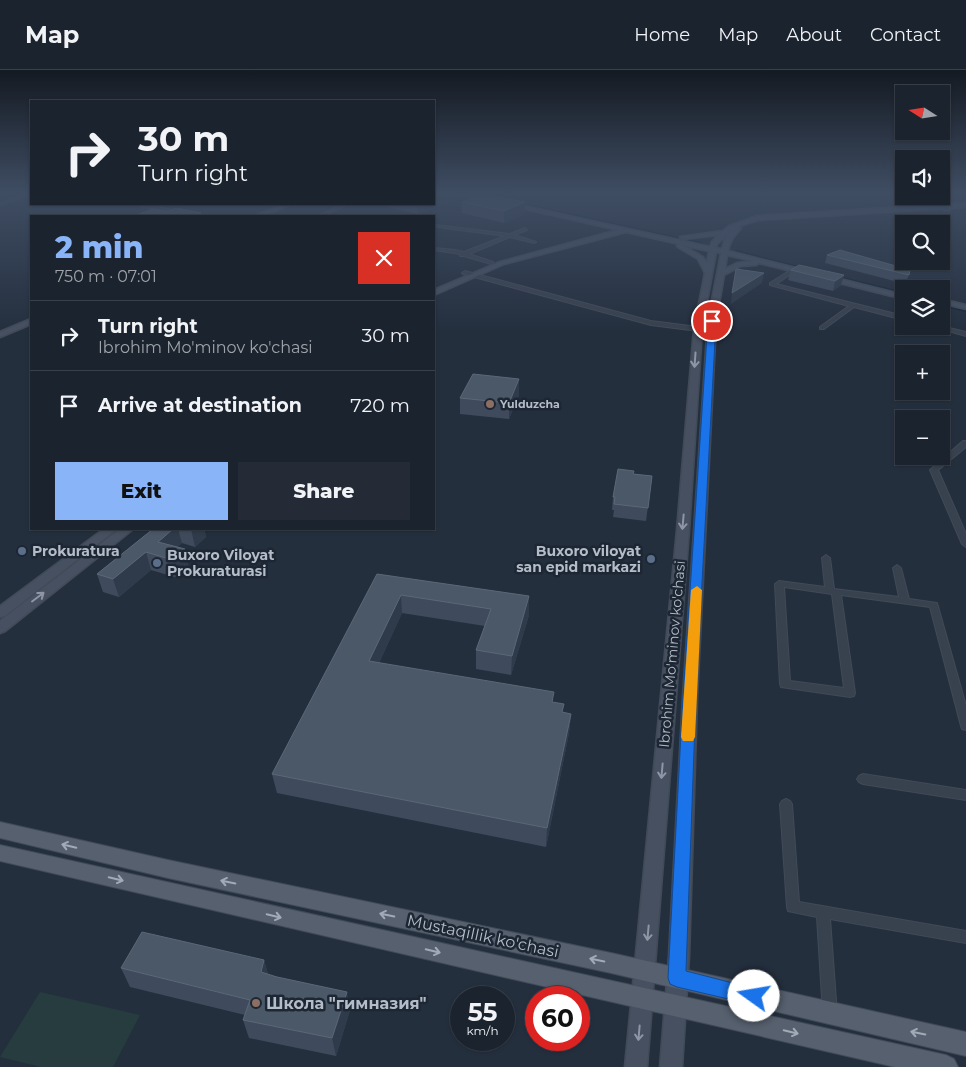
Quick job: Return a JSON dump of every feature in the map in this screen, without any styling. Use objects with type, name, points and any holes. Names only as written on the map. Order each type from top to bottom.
[{"type":"main road","points":[[435,286],[496,263],[586,240]]},
{"type":"main road","points":[[663,240],[692,252],[714,273],[739,264],[772,264]]},
{"type":"main road","points":[[680,240],[720,244],[725,240]]},
{"type":"main road","points":[[696,240],[895,289]]},
{"type":"main road","points":[[696,240],[720,244],[772,264],[895,295]]},
{"type":"main road","points":[[720,244],[724,240]]},
{"type":"main road","name":"Ibrohim Mo'minov ko'chasi","points":[[636,1067],[703,323],[720,244]]},
{"type":"main road","points":[[435,293],[496,263]]},
{"type":"main road","points":[[950,303],[966,307]]},
{"type":"main road","points":[[950,309],[966,313]]},
{"type":"main road","points":[[0,328],[30,314]]},
{"type":"main road","points":[[0,335],[30,321]]},
{"type":"main road","name":"Ibrohim Mo'minov ko'chasi","points":[[670,1067],[677,978],[690,696],[703,323]]},
{"type":"main road","points":[[0,613],[110,530]]},
{"type":"main road","points":[[0,628],[126,530]]},
{"type":"main road","name":"Mustaqillik ko'chasi","points":[[0,830],[168,869],[677,978],[966,1044]]},
{"type":"main road","name":"Mustaqillik ko'chasi","points":[[0,853],[946,1067]]},
{"type":"street","points":[[462,254],[498,240]]},
{"type":"street","points":[[525,240],[534,242]]},
{"type":"street","points":[[435,249],[455,251],[496,263]]},
{"type":"street","points":[[794,270],[772,284],[895,316]]},
{"type":"street","points":[[465,273],[651,323],[703,323]]},
{"type":"street","points":[[822,328],[852,306]]},
{"type":"street","points":[[950,330],[966,334]]},
{"type":"street","points":[[966,443],[934,470],[966,544]]},
{"type":"street","points":[[826,558],[833,591],[850,693],[785,684],[778,584],[833,591],[906,602],[934,605],[966,726]]},
{"type":"street","points":[[897,568],[906,602]]},
{"type":"street","points":[[863,779],[966,795]]},
{"type":"street","points":[[786,804],[792,907],[966,938]]},
{"type":"street","points":[[823,913],[830,1014]]},
{"type":"green space","points":[[40,992],[140,1015],[113,1067],[41,1067],[0,1057]]},
{"type":"building","points":[[840,250],[895,266],[895,270],[910,270],[909,275],[827,255]]},
{"type":"building","points":[[799,265],[844,275],[835,281],[791,270]]},
{"type":"building","points":[[736,269],[764,273],[732,293]]},
{"type":"building","points":[[473,374],[519,379],[509,403],[460,398]]},
{"type":"building","points":[[618,469],[634,471],[633,474],[652,476],[648,508],[614,504],[615,497],[613,497]]},
{"type":"building","points":[[152,530],[172,530],[158,542],[185,549],[173,560],[146,552],[113,579],[97,574]]},
{"type":"building","points":[[377,574],[529,596],[512,656],[476,650],[491,609],[401,595],[369,661],[554,692],[552,702],[564,704],[562,712],[571,714],[547,828],[272,774]]},
{"type":"building","points":[[142,932],[264,960],[261,972],[347,992],[332,1038],[243,1020],[250,1000],[121,968]]},
{"type":"waterway","points":[[681,240],[701,244]]},
{"type":"waterway","points":[[736,252],[808,270]]},
{"type":"waterway","points":[[831,276],[895,292]]},
{"type":"waterway","points":[[950,306],[966,310]]},
{"type":"slow traffic","points":[[688,737],[697,590]]},
{"type":"place","name":"Yulduzcha","points":[[490,404]]},
{"type":"place","name":"Prokuratura","points":[[22,551]]},
{"type":"place","name":"Buxoro viloyat san epid markazi","points":[[651,559]]},
{"type":"place","name":"Buxoro Viloyat Prokuraturasi","points":[[157,563]]},
{"type":"place","name":"Школа \"гимназия\"","points":[[256,1003]]},
{"type":"route","points":[[712,321],[690,696],[677,978],[754,996]]}]
